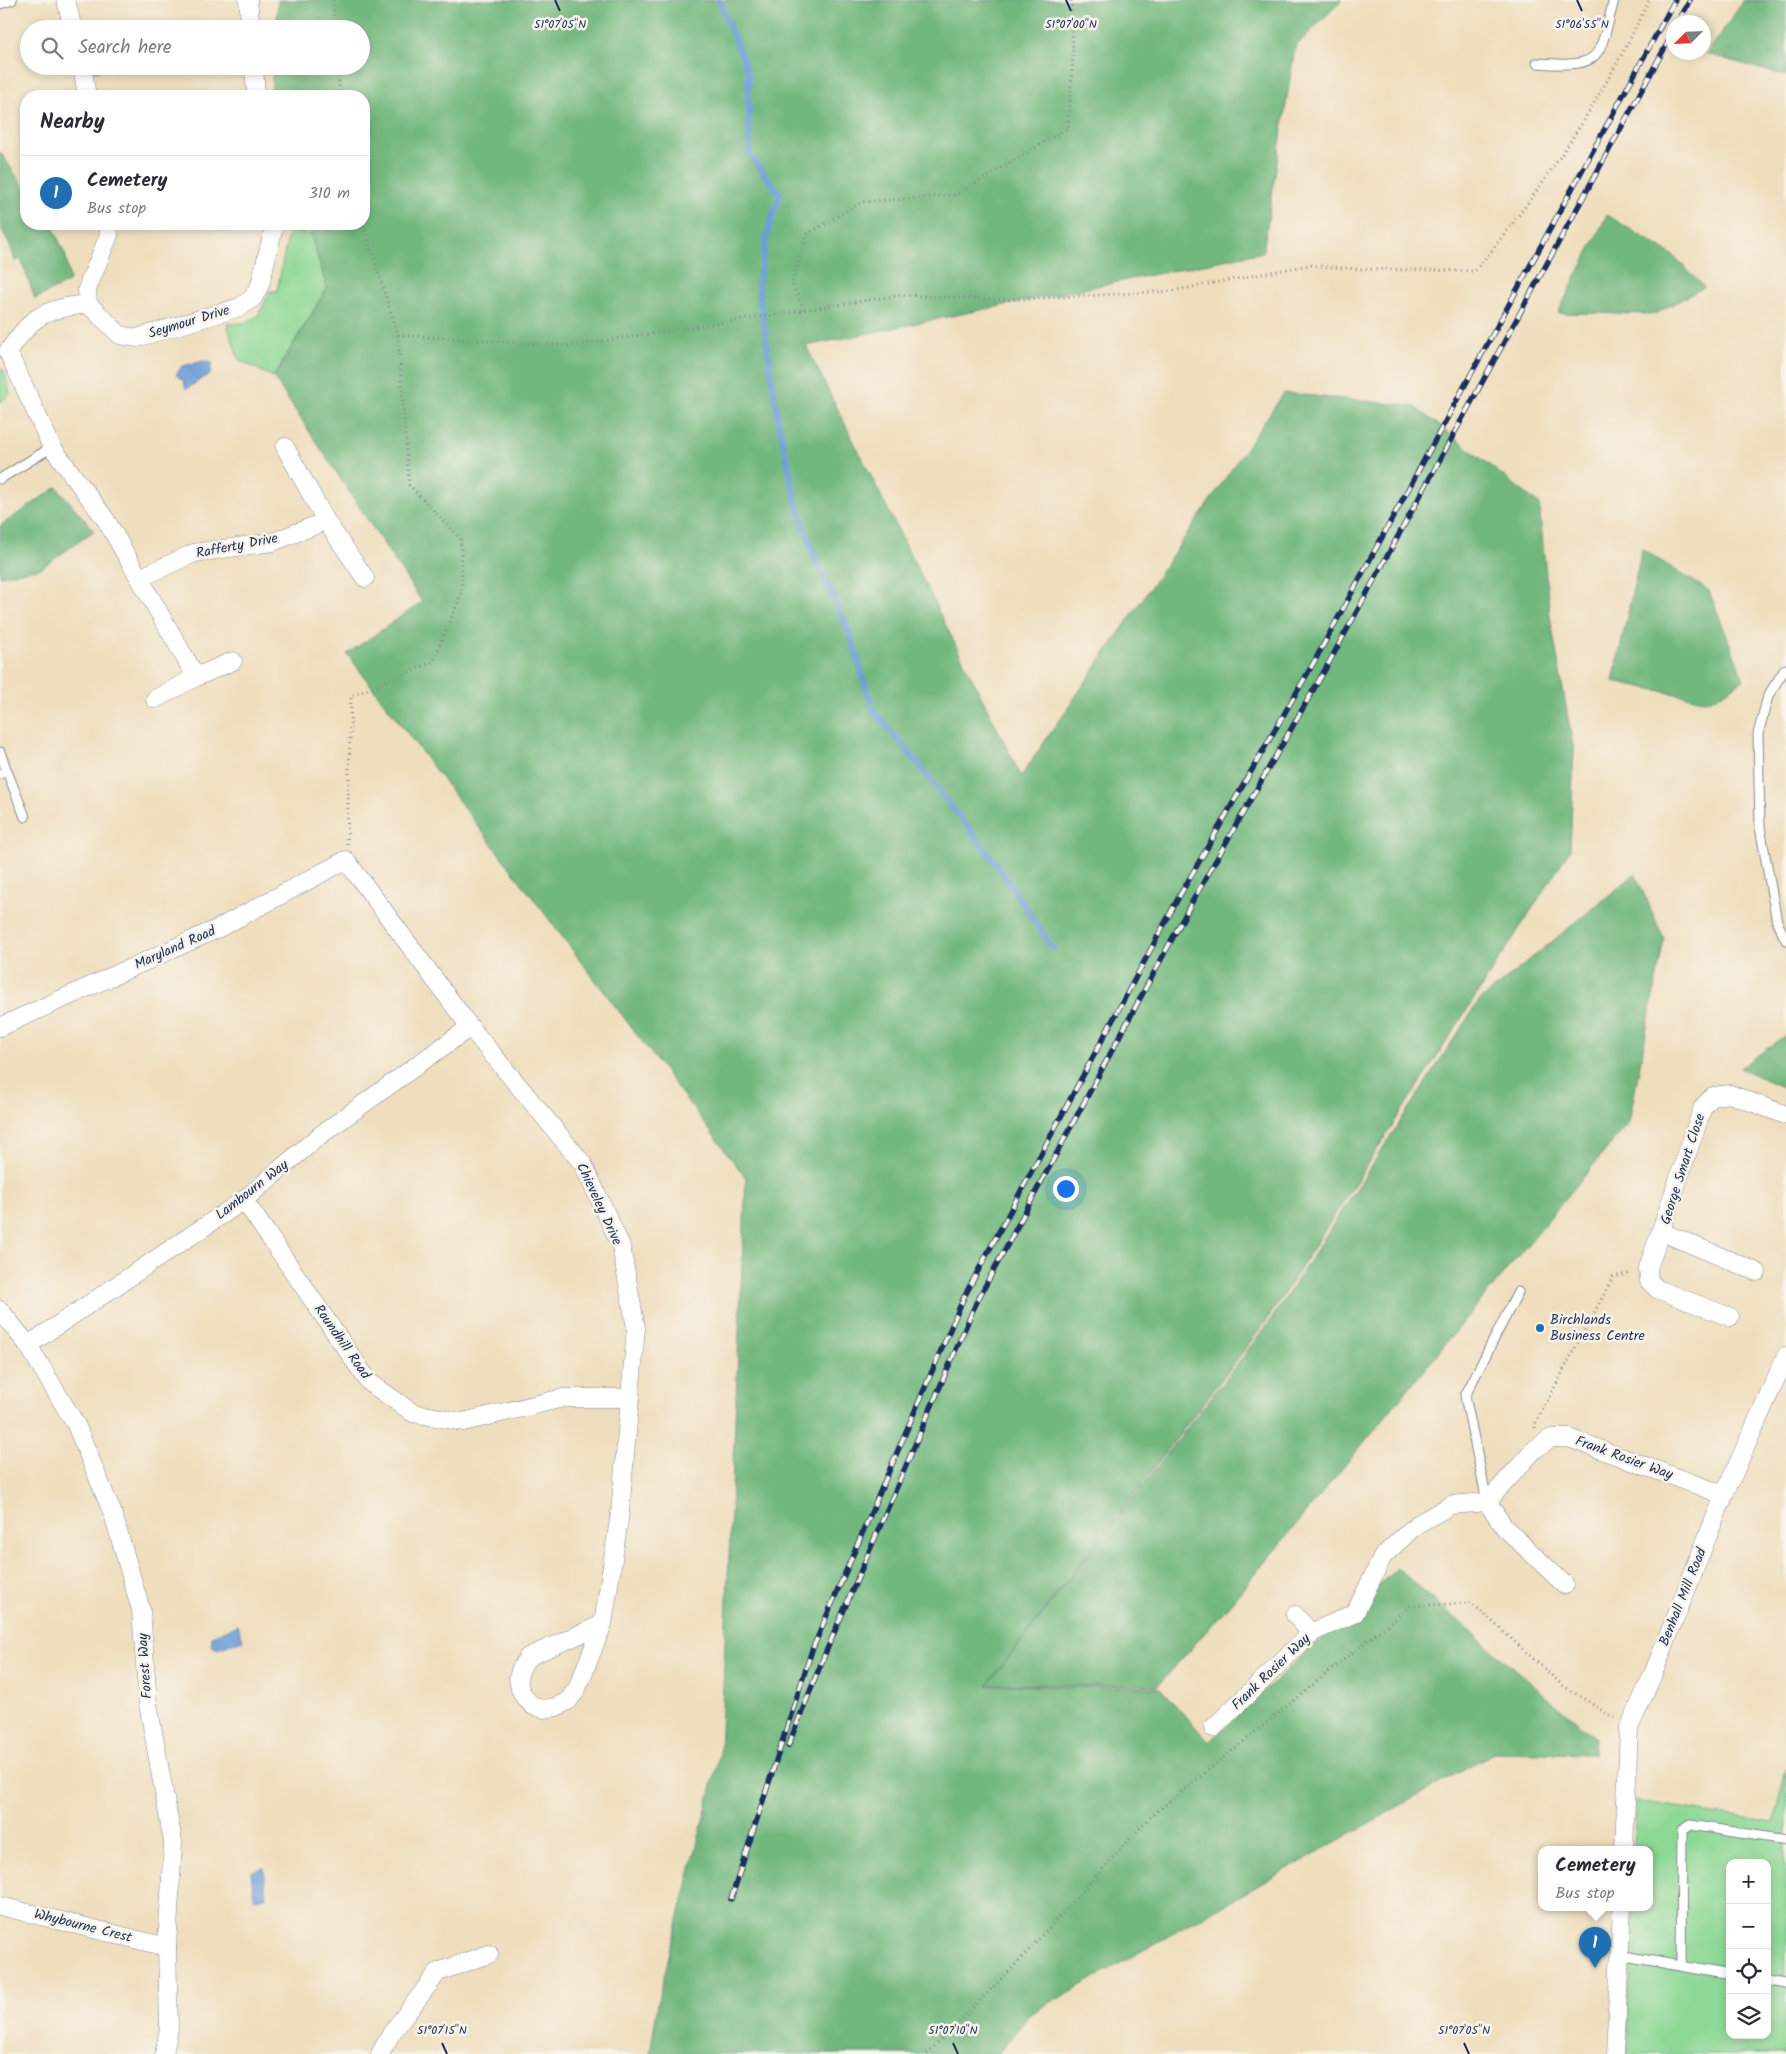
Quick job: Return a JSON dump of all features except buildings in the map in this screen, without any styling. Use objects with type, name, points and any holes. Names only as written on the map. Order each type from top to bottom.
[{"type":"street","points":[[66,0],[71,20]]},
{"type":"street","points":[[248,0],[250,20]]},
{"type":"street","points":[[83,75],[86,90]]},
{"type":"street","points":[[255,75],[256,90]]},
{"type":"street","points":[[109,230],[109,235],[87,289],[88,304],[63,307],[43,313],[24,328],[4,352],[37,411],[52,446],[106,520],[196,677]]},
{"type":"street","name":"Seymour Drive","points":[[88,304],[120,336],[136,338],[240,307],[253,298],[260,285],[273,230]]},
{"type":"street","points":[[285,447],[326,521],[365,578]]},
{"type":"street","name":"Rafferty Drive","points":[[140,578],[194,553],[273,542],[326,521]]},
{"type":"street","points":[[155,699],[196,677],[233,661]]},
{"type":"street","name":"Chieveley Drive","points":[[346,860],[470,1027],[583,1164],[621,1246],[636,1328],[620,1513],[603,1624],[577,1689],[568,1701],[556,1707],[543,1709],[533,1706],[520,1689],[518,1678],[521,1668],[528,1657],[603,1624]]},
{"type":"street","name":"Maryland Road","points":[[0,1027],[219,928],[346,860]]},
{"type":"street","name":"Lambourn Way","points":[[28,1344],[244,1200],[319,1136],[470,1027]]},
{"type":"street","name":"George Smart Close","points":[[1648,1268],[1662,1232],[1703,1107],[1713,1096],[1730,1094],[1786,1115]]},
{"type":"street","name":"Roundhill Road","points":[[244,1200],[369,1382],[413,1414],[462,1422],[563,1398],[631,1398]]},
{"type":"street","name":"George Smart Close","points":[[1662,1232],[1756,1272]]},
{"type":"street","points":[[1648,1268],[1649,1281],[1657,1288],[1730,1317]]},
{"type":"street","name":"Forest Way","points":[[0,1310],[28,1344],[76,1425],[113,1514],[141,1610],[148,1704],[173,1842],[167,1947],[169,2028],[164,2054]]},
{"type":"street","name":"Benhall Mill Road","points":[[1624,1846],[1629,1728],[1653,1674],[1724,1495],[1786,1356]]},
{"type":"street","name":"Frank Rosier Way","points":[[1213,1728],[1311,1633],[1355,1613],[1382,1556],[1416,1525],[1451,1505],[1487,1502],[1535,1449],[1552,1438],[1569,1438],[1724,1495]]},
{"type":"street","points":[[1487,1502],[1505,1528],[1566,1585]]},
{"type":"street","points":[[1295,1615],[1311,1633]]},
{"type":"street","name":"Whybourne Crest","points":[[0,1906],[167,1947]]},
{"type":"street","points":[[1615,2054],[1622,1911]]},
{"type":"street","points":[[380,2054],[391,2034],[438,1972],[489,1954]]},
{"type":"lane","points":[[0,4],[12,0]]},
{"type":"lane","points":[[1537,63],[1578,64],[1589,62],[1596,56],[1603,42],[1614,0]]},
{"type":"lane","points":[[0,479],[52,446]]},
{"type":"lane","points":[[1786,669],[1768,696],[1758,734],[1760,827],[1776,922],[1786,940]]},
{"type":"lane","points":[[0,752],[4,772],[26,816]]},
{"type":"lane","points":[[1487,1502],[1465,1396],[1518,1292]]},
{"type":"lane","points":[[1681,1966],[1682,1830],[1690,1825],[1786,1840]]},
{"type":"lane","points":[[1619,1955],[1726,1974]]},
{"type":"lane","points":[[1771,1982],[1786,1984]]},
{"type":"path","points":[[333,0],[334,20]]},
{"type":"path","points":[[804,310],[792,284],[806,234],[862,202],[956,195],[1068,128],[1073,57],[1071,0]]},
{"type":"path","points":[[398,335],[570,346],[901,295],[1007,300],[1172,291],[1309,265],[1357,269],[1476,270],[1512,227],[1584,122],[1649,0]]},
{"type":"path","points":[[339,75],[340,90]]},
{"type":"path","points":[[346,860],[351,696],[433,662],[462,592],[461,540],[409,485],[398,335],[365,230]]},
{"type":"path","points":[[1535,1449],[1535,1424],[1613,1277],[1648,1268]]},
{"type":"path","points":[[927,2054],[1018,1962],[1148,1819],[1410,1606],[1472,1603],[1562,1685],[1629,1728]]},
{"type":"green space","points":[[278,0],[1342,0],[1295,47],[1263,252],[806,346],[1021,776],[1284,393],[1414,406],[1539,504],[1550,616],[1574,752],[1570,850],[1265,1323],[987,1685],[1160,1688],[1209,1742],[1397,1568],[1594,1737],[1593,1754],[1495,1752],[1030,2014],[998,2054],[650,2054],[659,1996],[720,1753],[746,1178],[347,654],[422,602],[274,378],[327,288],[310,230],[370,230],[370,90],[271,90],[272,75],[370,75],[370,20],[277,20]]},
{"type":"green space","points":[[1744,0],[1786,0],[1786,76],[1711,55],[1711,48]]},
{"type":"green space","points":[[0,152],[20,181],[20,230],[55,230],[66,257],[70,281],[35,299],[21,259],[15,261],[10,245],[0,226]]},
{"type":"green space","points":[[1607,215],[1674,256],[1704,287],[1655,314],[1558,313]]},
{"type":"green space","points":[[289,230],[311,235],[327,288],[273,377],[239,360],[227,324],[244,323],[258,316],[270,291],[277,291]]},
{"type":"green space","points":[[0,369],[4,370],[10,394],[0,402]]},
{"type":"green space","points":[[57,487],[94,531],[41,568],[0,576],[0,526]]},
{"type":"green space","points":[[1642,549],[1709,591],[1744,680],[1709,701],[1613,681]]},
{"type":"green space","points":[[1635,874],[1664,939],[1629,1122],[1231,1603],[1158,1686],[988,1684],[1269,1323],[1478,1002]]},
{"type":"green space","points":[[1786,1035],[1786,1089],[1740,1068]]},
{"type":"green space","points":[[1786,1768],[1786,2054],[1627,2054],[1632,1911],[1653,1911],[1653,1846],[1634,1846],[1636,1801],[1774,1822]]},
{"type":"water","points":[[204,361],[212,363],[210,374],[186,389],[184,381],[176,375],[182,366]]},
{"type":"water","points":[[238,1625],[243,1640],[217,1649],[211,1645],[212,1636]]},
{"type":"water","points":[[264,1868],[266,1897],[254,1899],[251,1872]]},
{"type":"waterway","points":[[719,0],[748,73],[750,155],[780,195],[769,226],[758,284],[778,419],[796,503],[814,555],[850,634],[873,710],[995,862],[1053,949]]},
{"type":"railway","points":[[731,1899],[812,1650],[964,1297],[1180,895],[1314,662],[1675,0]]},
{"type":"railway","points":[[1682,15],[1690,0]]},
{"type":"railway","points":[[788,1746],[825,1654],[976,1303],[1192,902],[1326,668],[1666,46]]},
{"type":"place","name":"Birchlands Business Centre","points":[[1540,1328]]},
{"type":"place","name":"Cemetery","points":[[1595,1968]]}]
